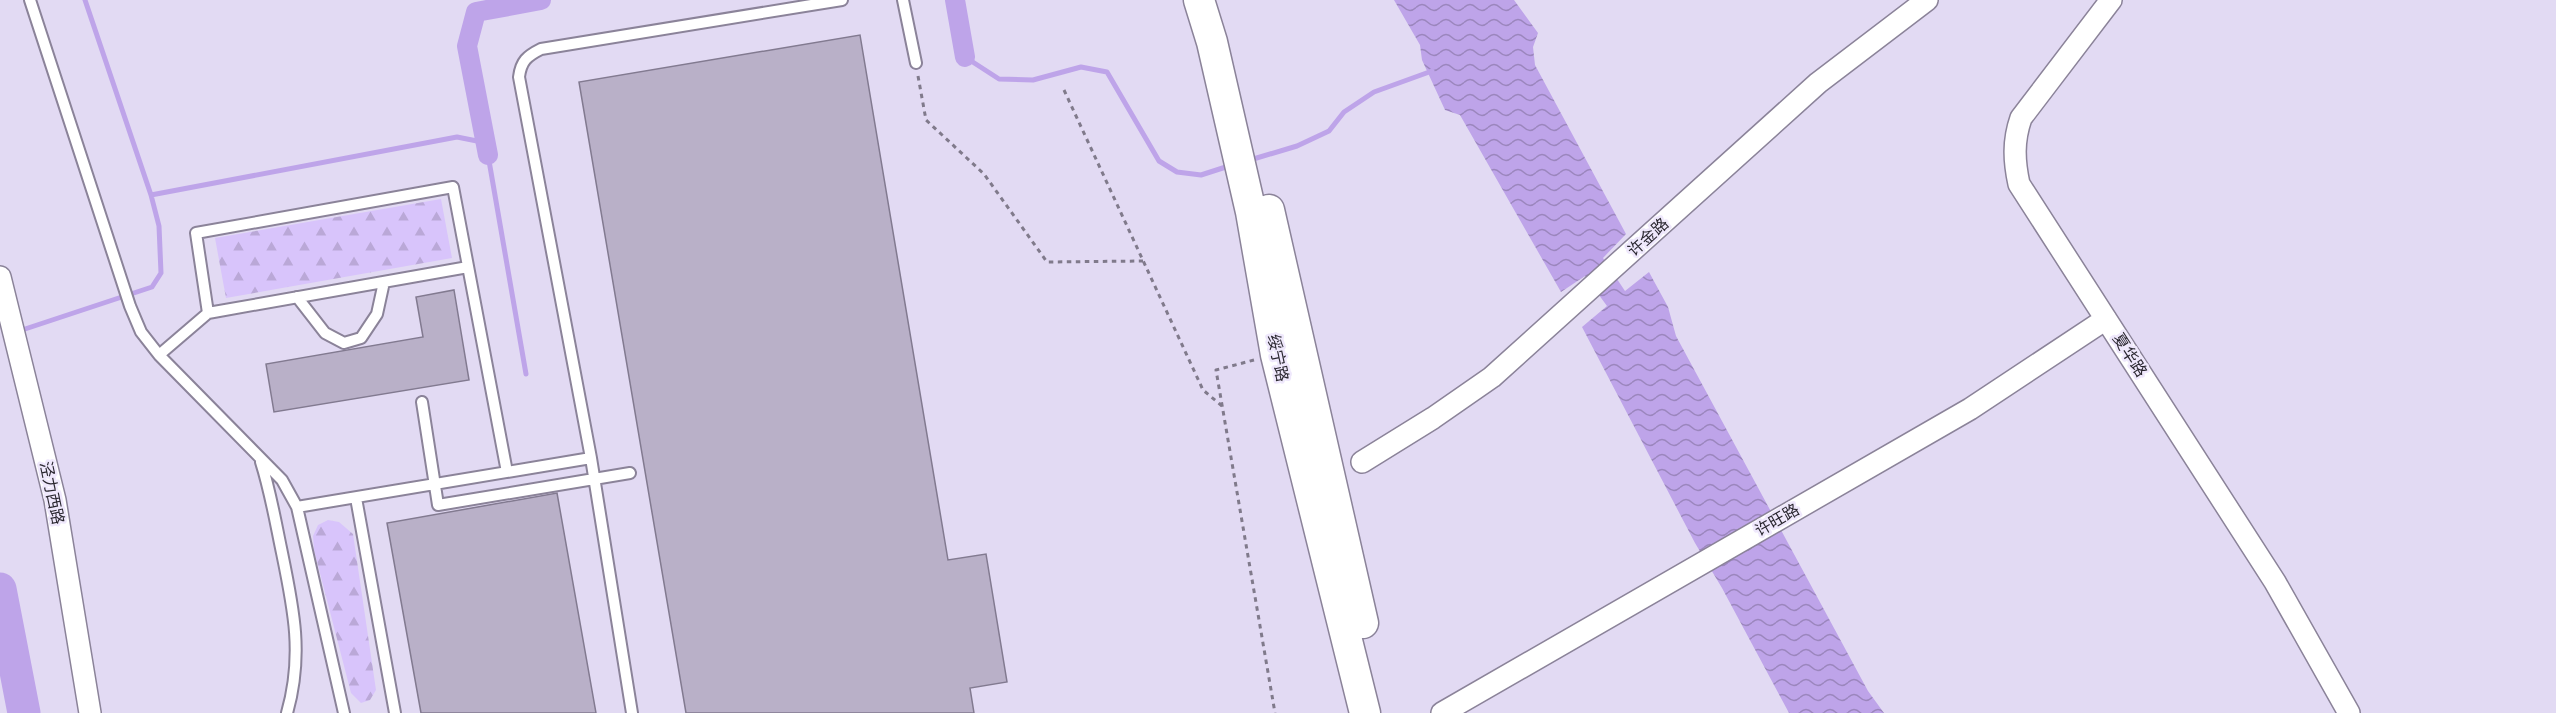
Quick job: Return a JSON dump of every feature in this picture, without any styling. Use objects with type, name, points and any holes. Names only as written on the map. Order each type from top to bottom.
[{"type":"main road","name":"绥宁路","points":[[1199,0],[1248,158]]},
{"type":"main road","name":"绥宁路","points":[[1219,0],[1259,208],[1385,713]]},
{"type":"main road","name":"绥宁路","points":[[1259,208],[1276,355],[1365,713]]},
{"type":"street","name":"许金路","points":[[1362,462],[1433,418],[1492,376],[1818,83],[1927,0]]},
{"type":"street","name":"夏华路","points":[[2111,0],[2021,118],[2015,137],[2015,167],[2019,184],[2275,582],[2349,713]]},
{"type":"street","name":"泾力西路","points":[[0,277],[55,500],[90,713]]},
{"type":"street","name":"许旺路","points":[[1442,713],[1970,409],[2106,319]]},
{"type":"lane","points":[[30,0],[130,306],[141,332],[159,356],[282,480],[297,507],[344,713]]},
{"type":"lane","points":[[632,713],[595,480],[519,77],[521,64],[528,55],[541,49],[842,0]]},
{"type":"lane","points":[[903,0],[916,63]]},
{"type":"lane","points":[[208,313],[196,233],[453,187],[507,472]]},
{"type":"lane","points":[[159,356],[208,313],[468,267]]},
{"type":"lane","points":[[297,297],[325,333],[344,343],[361,338],[377,314],[384,282]]},
{"type":"lane","points":[[422,402],[438,505],[630,474]]},
{"type":"lane","points":[[297,507],[591,458]]},
{"type":"lane","points":[[260,459],[268,486],[297,633],[293,692],[286,713]]},
{"type":"lane","points":[[356,498],[395,713]]},
{"type":"path","points":[[916,63],[926,120],[984,174],[1047,262],[1143,261]]},
{"type":"path","points":[[1065,90],[1203,390],[1222,406]]},
{"type":"path","points":[[1275,713],[1216,370],[1276,355]]},
{"type":"green space","points":[[441,199],[452,258],[226,298],[215,238]]},
{"type":"green space","points":[[328,520],[339,522],[353,534],[376,690],[370,700],[361,703],[351,693],[314,550],[313,536],[318,525]]},
{"type":"water","points":[[1394,0],[1514,0],[1538,33],[1533,47],[1535,65],[1626,234],[1603,258],[1625,291],[1649,272],[1668,307],[1676,336],[1868,691],[1884,713],[1789,713],[1722,588],[1695,543],[1582,327],[1607,306],[1585,276],[1561,292],[1460,115],[1445,110],[1422,60],[1420,45]]},
{"type":"building","points":[[860,35],[948,560],[986,554],[1007,682],[970,688],[974,713],[686,713],[579,82]]},
{"type":"building","points":[[454,290],[469,380],[274,412],[266,364],[423,337],[416,297]]},
{"type":"building","points":[[557,493],[596,713],[421,713],[387,523]]},
{"type":"waterway","points":[[19,331],[152,287],[161,273],[159,226],[151,195],[85,0]]},
{"type":"waterway","points":[[488,155],[467,46],[476,12],[541,0]]},
{"type":"waterway","points":[[955,0],[965,57]]},
{"type":"waterway","points":[[965,57],[999,79],[1033,80],[1081,67],[1107,72],[1159,161],[1177,172],[1201,175],[1232,165]]},
{"type":"waterway","points":[[1250,160],[1297,146],[1329,131],[1344,112],[1374,92],[1432,71]]},
{"type":"waterway","points":[[151,195],[457,137],[477,141],[488,155],[526,374]]},
{"type":"waterway","points":[[0,589],[24,713]]}]
